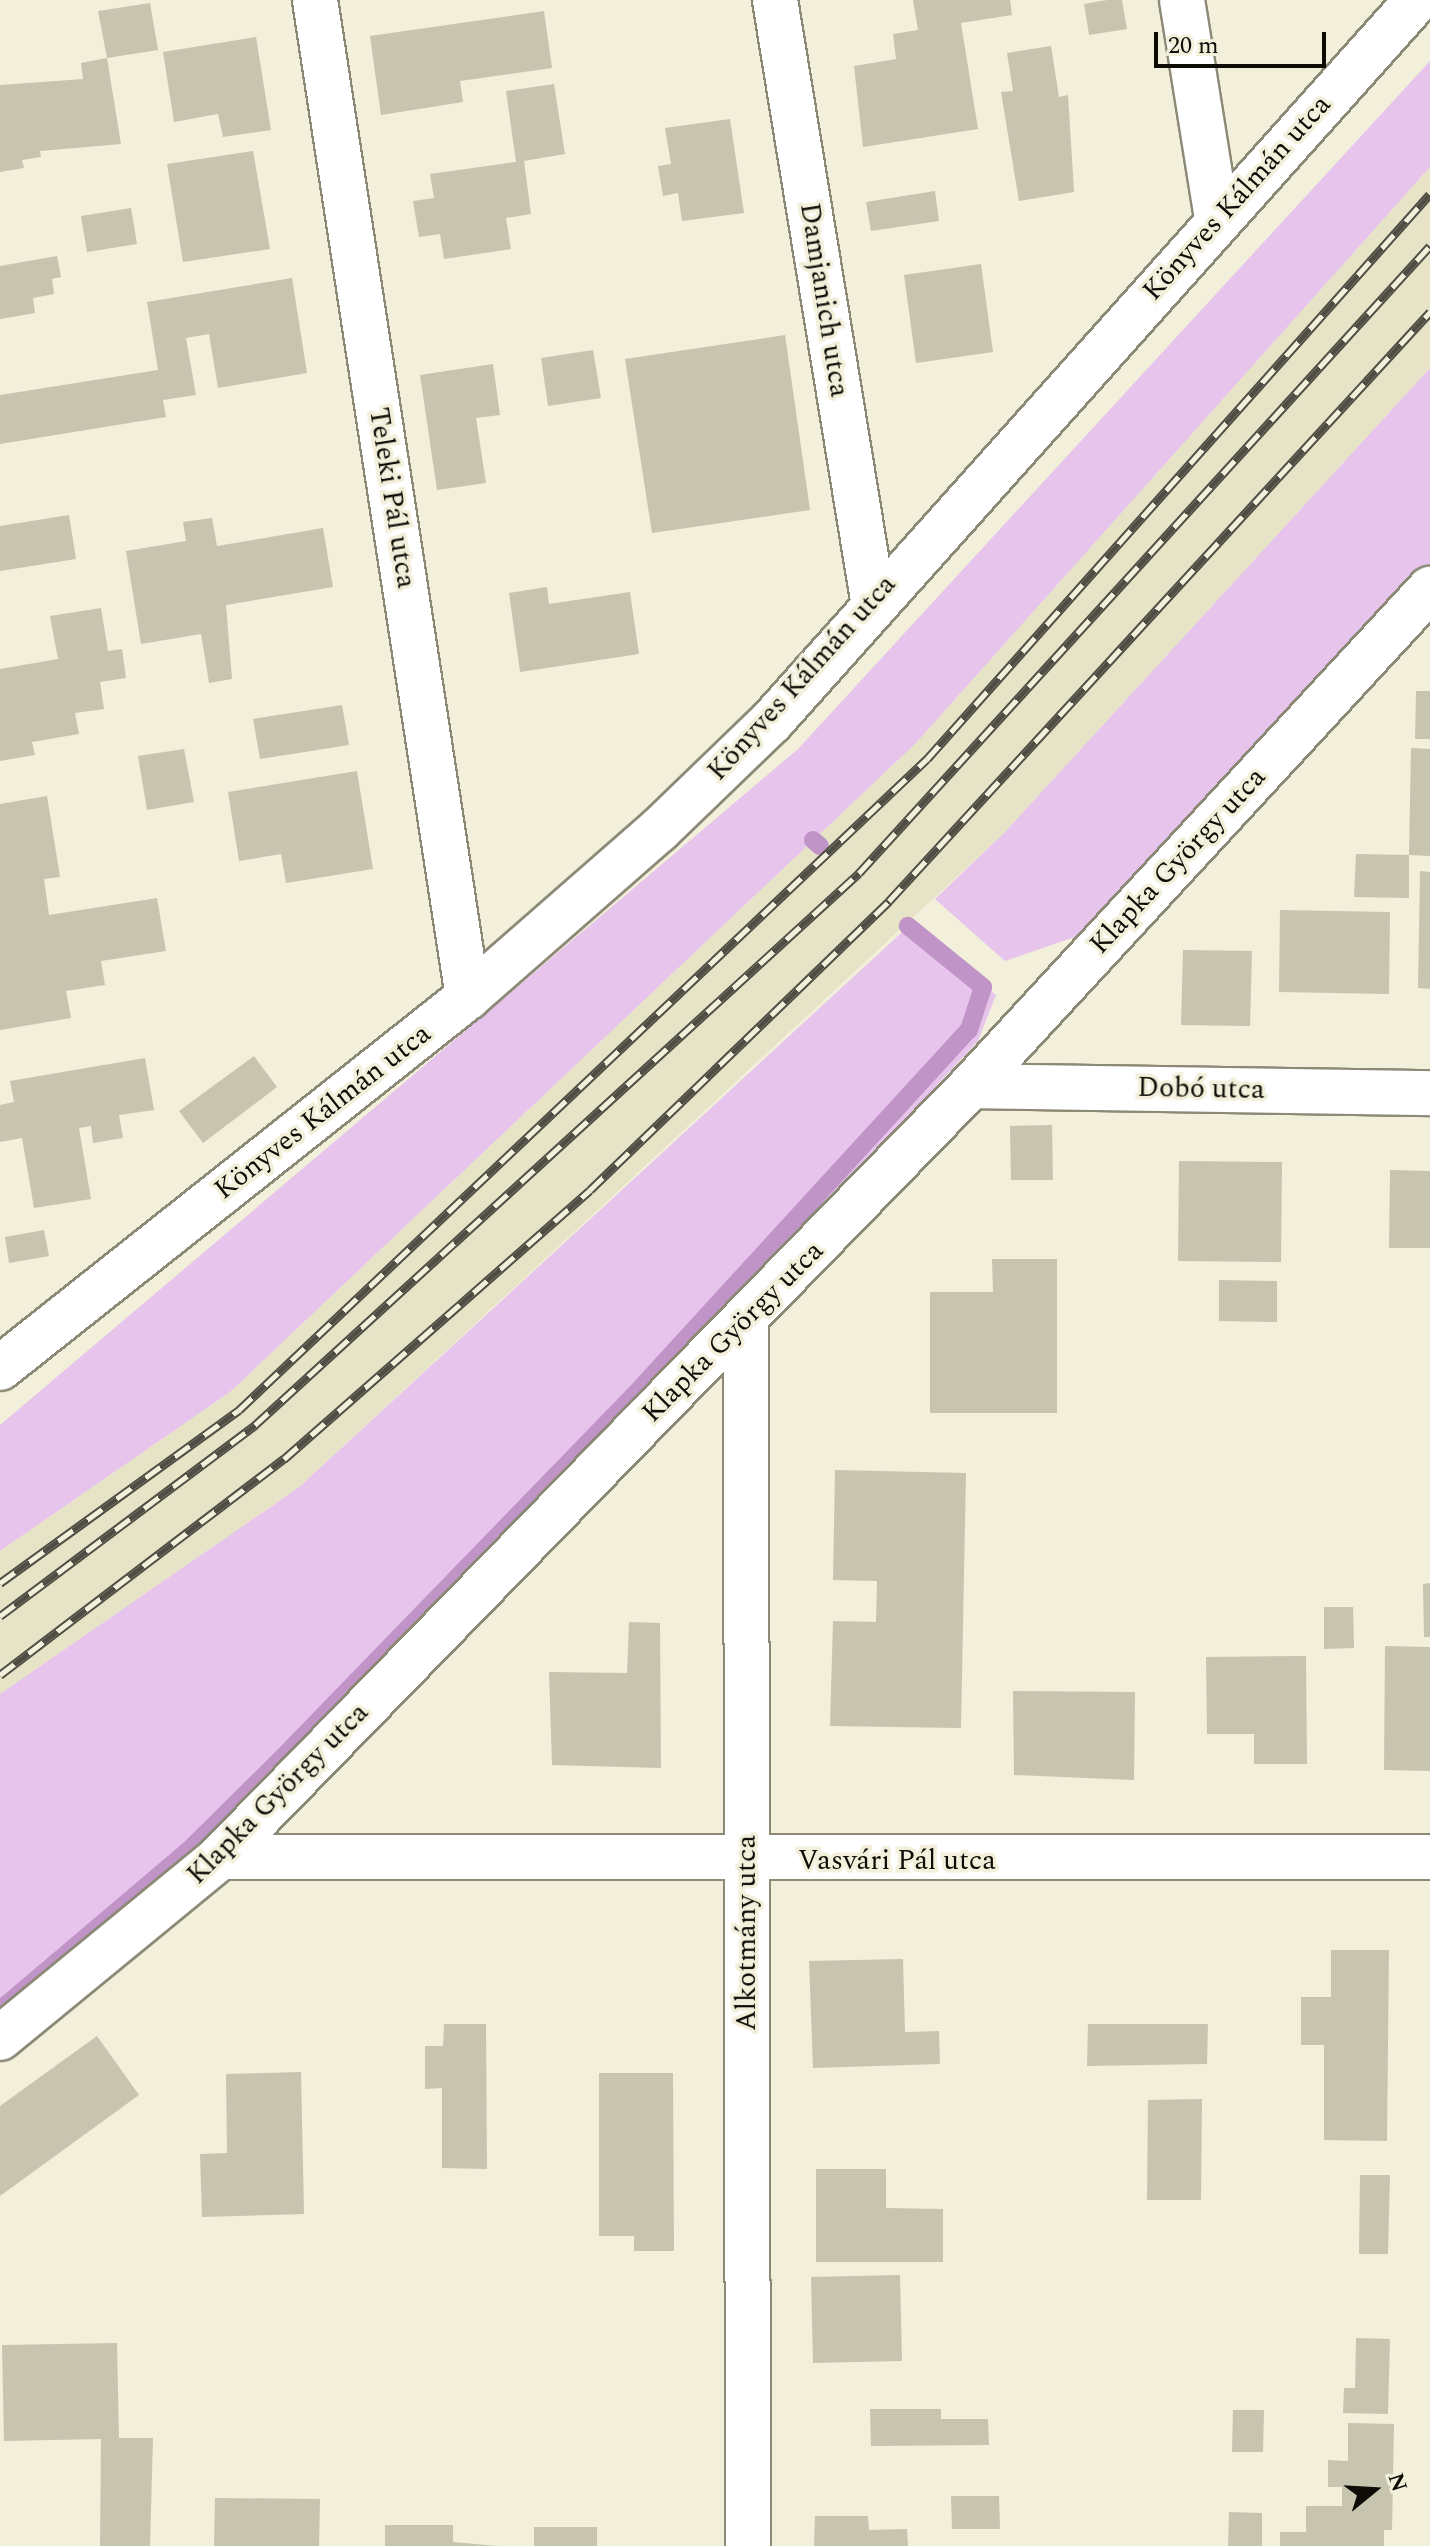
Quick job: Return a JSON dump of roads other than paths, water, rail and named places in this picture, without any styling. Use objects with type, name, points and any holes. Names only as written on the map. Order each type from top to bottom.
[{"type":"street","name":"Teleki Pál utca","points":[[315,0],[468,997]]},
{"type":"street","name":"Damjanich utca","points":[[775,0],[873,600]]},
{"type":"street","points":[[1182,0],[1217,219]]},
{"type":"street","name":"Könyves Kálmán utca","points":[[0,1368],[468,997],[771,722],[873,600],[1417,0]]},
{"type":"street","name":"Klapka György utca","points":[[0,2038],[220,1857],[971,1086],[1430,589]]},
{"type":"street","name":"Dobó utca","points":[[971,1086],[1430,1093]]},
{"type":"street","name":"Alkotmány utca","points":[[746,1320],[748,2546]]},
{"type":"street","name":"Vasvári Pál utca","points":[[220,1857],[747,1861],[1430,1857]]},
{"type":"waterway","points":[[813,840],[820,846]]},
{"type":"waterway","points":[[0,2010],[192,1847],[282,1758],[635,1394],[969,1030],[983,987],[908,926]]},
{"type":"railway","points":[[0,1583],[239,1410],[927,759],[1430,194]]},
{"type":"railway","points":[[0,1616],[255,1425],[859,873],[1430,246]]},
{"type":"railway","points":[[0,1675],[284,1459],[590,1190],[889,901],[1430,312]]}]
